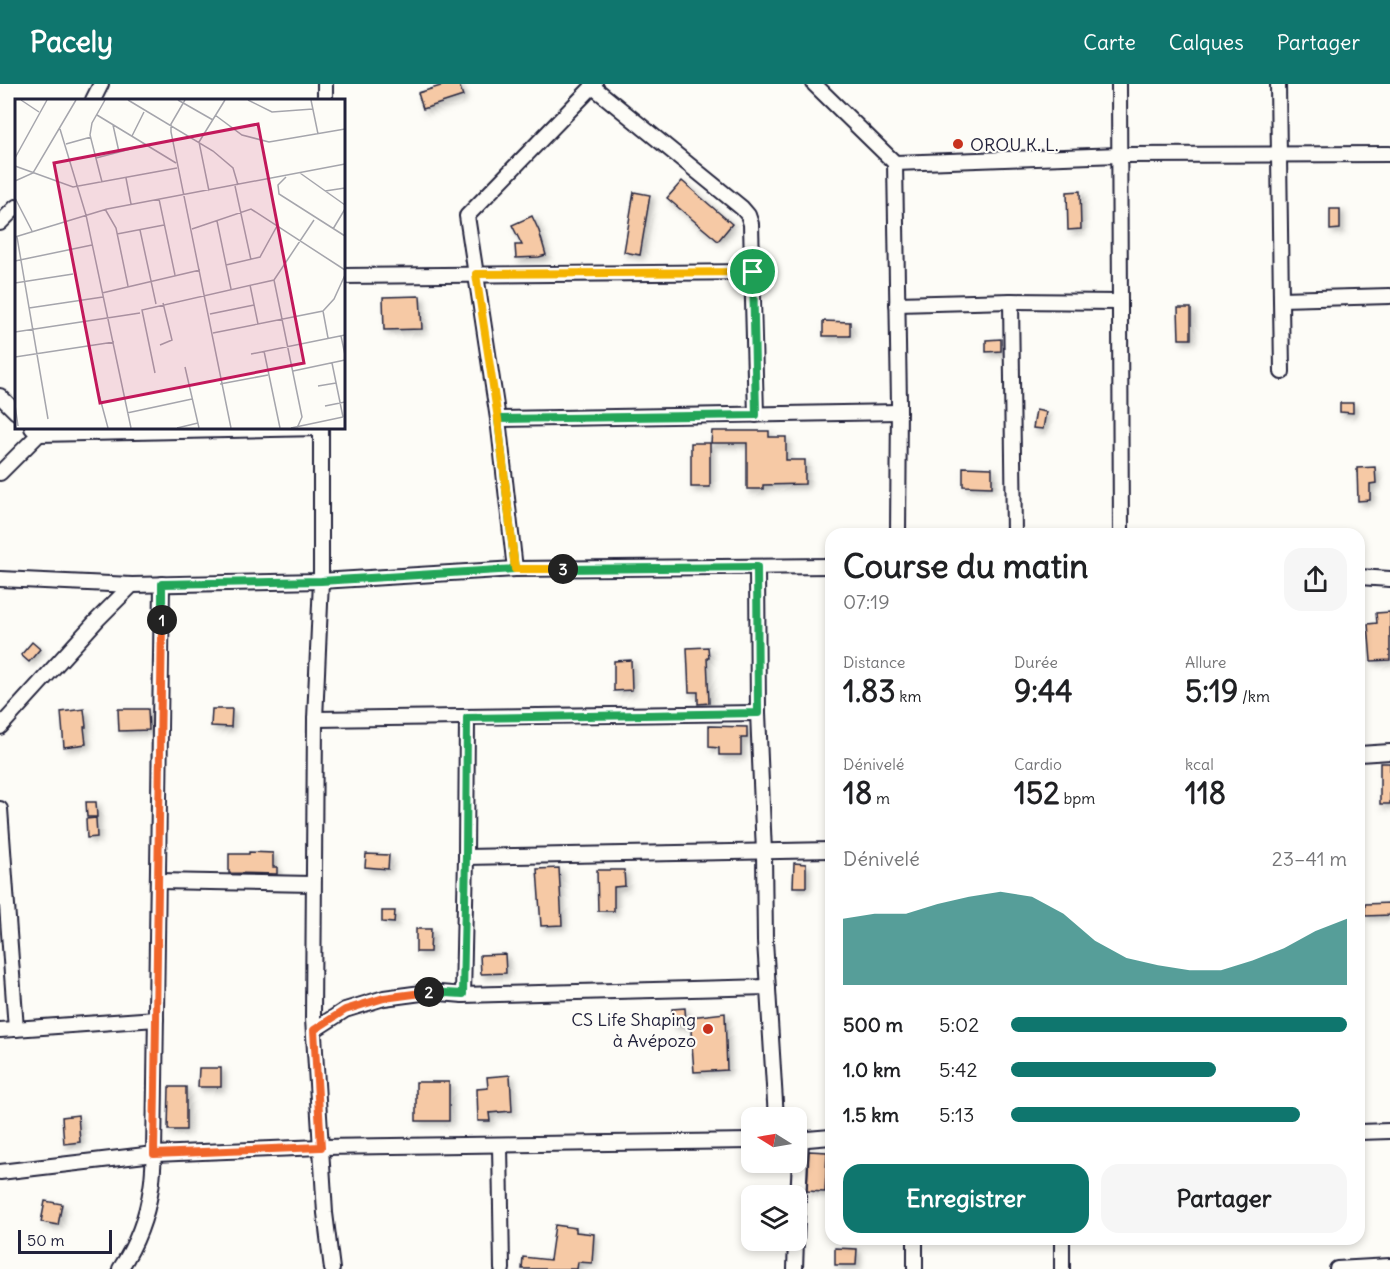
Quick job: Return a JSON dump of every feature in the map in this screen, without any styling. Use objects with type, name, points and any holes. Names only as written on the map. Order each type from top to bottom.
[{"type":"street","points":[[94,99],[101,84]]},
{"type":"street","points":[[814,84],[895,163],[899,412],[898,528]]},
{"type":"street","points":[[1119,84],[1121,528]]},
{"type":"street","points":[[1278,84],[1282,372]]},
{"type":"street","points":[[515,569],[498,419],[467,216],[593,85],[748,215],[751,224],[753,272],[756,415]]},
{"type":"street","points":[[895,163],[1119,155],[1390,154]]},
{"type":"street","points":[[0,223],[15,208]]},
{"type":"street","points":[[345,276],[753,272]]},
{"type":"street","points":[[1281,299],[1390,296]]},
{"type":"street","points":[[897,304],[1011,301],[1119,302]]},
{"type":"street","points":[[1011,301],[1014,528]]},
{"type":"street","points":[[0,396],[15,411]]},
{"type":"street","points":[[498,419],[899,412]]},
{"type":"street","points":[[0,473],[39,430],[180,429]]},
{"type":"street","points":[[321,429],[321,581],[315,719],[314,1030],[325,1213],[332,1269]]},
{"type":"street","points":[[0,579],[132,585],[321,581],[515,569],[825,566]]},
{"type":"street","points":[[757,567],[758,713],[768,987],[775,1107]]},
{"type":"street","points":[[1365,577],[1390,579]]},
{"type":"street","points":[[120,1269],[133,1250],[145,1213],[151,1189],[154,1154],[162,584]]},
{"type":"street","points":[[0,727],[132,585]]},
{"type":"street","points":[[315,719],[758,713]]},
{"type":"street","points":[[463,994],[467,718]]},
{"type":"street","points":[[1365,754],[1390,752]]},
{"type":"street","points":[[0,809],[3,893],[16,1029]]},
{"type":"street","points":[[466,856],[825,850]]},
{"type":"street","points":[[158,881],[314,884]]},
{"type":"street","points":[[314,1030],[345,1010],[384,998],[429,992],[463,994],[768,987]]},
{"type":"street","points":[[0,1030],[156,1018]]},
{"type":"street","points":[[1365,1132],[1390,1131]]},
{"type":"street","points":[[807,1139],[825,1138]]},
{"type":"street","points":[[0,1172],[154,1154],[321,1147],[741,1141]]},
{"type":"street","points":[[500,1145],[502,1269]]},
{"type":"street","points":[[915,1245],[915,1269]]},
{"type":"street","points":[[1062,1245],[1062,1269]]},
{"type":"street","points":[[795,1269],[796,1251]]},
{"type":"street","points":[[1337,1269],[1390,1266]]},
{"type":"building","points":[[447,84],[459,84],[463,96],[423,109],[418,93]]},
{"type":"building","points":[[682,181],[732,224],[718,241],[667,198]]},
{"type":"building","points":[[1080,191],[1081,229],[1068,230],[1067,192]]},
{"type":"building","points":[[634,192],[650,195],[640,255],[624,252]]},
{"type":"building","points":[[1330,209],[1340,209],[1340,229],[1330,230]]},
{"type":"building","points":[[532,216],[546,255],[516,258],[515,245],[522,245],[512,225]]},
{"type":"building","points":[[420,296],[422,329],[384,330],[383,297]]},
{"type":"building","points":[[1178,308],[1191,308],[1191,339],[1179,339]]},
{"type":"building","points":[[823,321],[850,322],[850,336],[823,336]]},
{"type":"building","points":[[1001,339],[1001,351],[986,352],[986,340]]},
{"type":"building","points":[[1340,403],[1353,403],[1353,413],[1340,412]]},
{"type":"building","points":[[1036,410],[1046,412],[1043,429],[1033,428]]},
{"type":"building","points":[[712,431],[769,431],[769,437],[786,437],[786,460],[805,460],[805,484],[763,485],[763,489],[747,489],[747,443],[711,443]]},
{"type":"building","points":[[691,443],[710,443],[710,487],[691,487]]},
{"type":"building","points":[[963,467],[992,468],[992,487],[963,486]]},
{"type":"building","points":[[1375,467],[1376,483],[1370,484],[1370,500],[1358,501],[1357,468]]},
{"type":"building","points":[[1390,612],[1390,660],[1371,661],[1368,624],[1377,623],[1376,613]]},
{"type":"building","points":[[32,642],[40,649],[29,662],[21,655]]},
{"type":"building","points":[[708,647],[709,703],[698,704],[698,692],[689,692],[687,648]]},
{"type":"building","points":[[631,660],[632,690],[614,691],[614,661]]},
{"type":"building","points":[[84,709],[86,744],[64,747],[61,712]]},
{"type":"building","points":[[118,709],[148,709],[149,730],[119,731]]},
{"type":"building","points":[[212,709],[232,709],[231,727],[211,726]]},
{"type":"building","points":[[709,726],[747,727],[747,738],[741,738],[741,755],[719,755],[719,748],[709,747]]},
{"type":"building","points":[[1380,763],[1390,763],[1390,804],[1380,804]]},
{"type":"building","points":[[86,802],[96,802],[97,817],[87,817]]},
{"type":"building","points":[[96,818],[97,837],[87,838],[86,819]]},
{"type":"building","points":[[249,852],[273,853],[273,867],[277,867],[277,874],[229,873],[229,854],[249,854]]},
{"type":"building","points":[[366,854],[389,855],[388,869],[365,867]]},
{"type":"building","points":[[794,863],[806,864],[806,887],[793,887]]},
{"type":"building","points":[[559,868],[562,925],[541,926],[537,869]]},
{"type":"building","points":[[597,870],[624,870],[625,886],[614,887],[614,911],[598,911]]},
{"type":"building","points":[[1390,903],[1390,915],[1365,916],[1365,904]]},
{"type":"building","points":[[382,911],[395,911],[394,923],[382,922]]},
{"type":"building","points":[[416,929],[431,929],[430,952],[416,952]]},
{"type":"building","points":[[505,954],[506,973],[481,974],[480,955]]},
{"type":"building","points":[[685,1008],[686,1025],[673,1025],[672,1009]]},
{"type":"building","points":[[725,1013],[727,1070],[694,1072],[690,1017]]},
{"type":"building","points":[[199,1068],[221,1068],[221,1087],[198,1087]]},
{"type":"building","points":[[510,1075],[512,1111],[489,1113],[490,1121],[478,1121],[477,1089],[488,1088],[487,1077]]},
{"type":"building","points":[[416,1082],[449,1082],[449,1121],[416,1121]]},
{"type":"building","points":[[169,1087],[186,1087],[186,1130],[168,1130]]},
{"type":"building","points":[[78,1115],[80,1142],[64,1144],[62,1117]]},
{"type":"building","points":[[809,1151],[825,1152],[825,1192],[807,1191]]},
{"type":"building","points":[[45,1201],[62,1204],[58,1225],[41,1222]]},
{"type":"building","points":[[555,1225],[576,1228],[576,1232],[594,1234],[592,1263],[578,1262],[577,1269],[522,1269],[523,1257],[550,1260]]},
{"type":"building","points":[[835,1248],[857,1249],[856,1265],[835,1265]]},
{"type":"place","name":"OROU K. L.","points":[[958,144]]},
{"type":"place","name":"CS Life Shaping à Avépozo","points":[[708,1029]]},
{"type":"route","points":[[753,272],[476,274],[498,419],[507,494],[515,569],[757,567],[758,713],[467,718],[463,994],[429,992],[384,998],[345,1010],[314,1030],[321,1147],[154,1154],[162,584],[321,581],[515,569],[498,419],[756,415],[753,272]]}]
